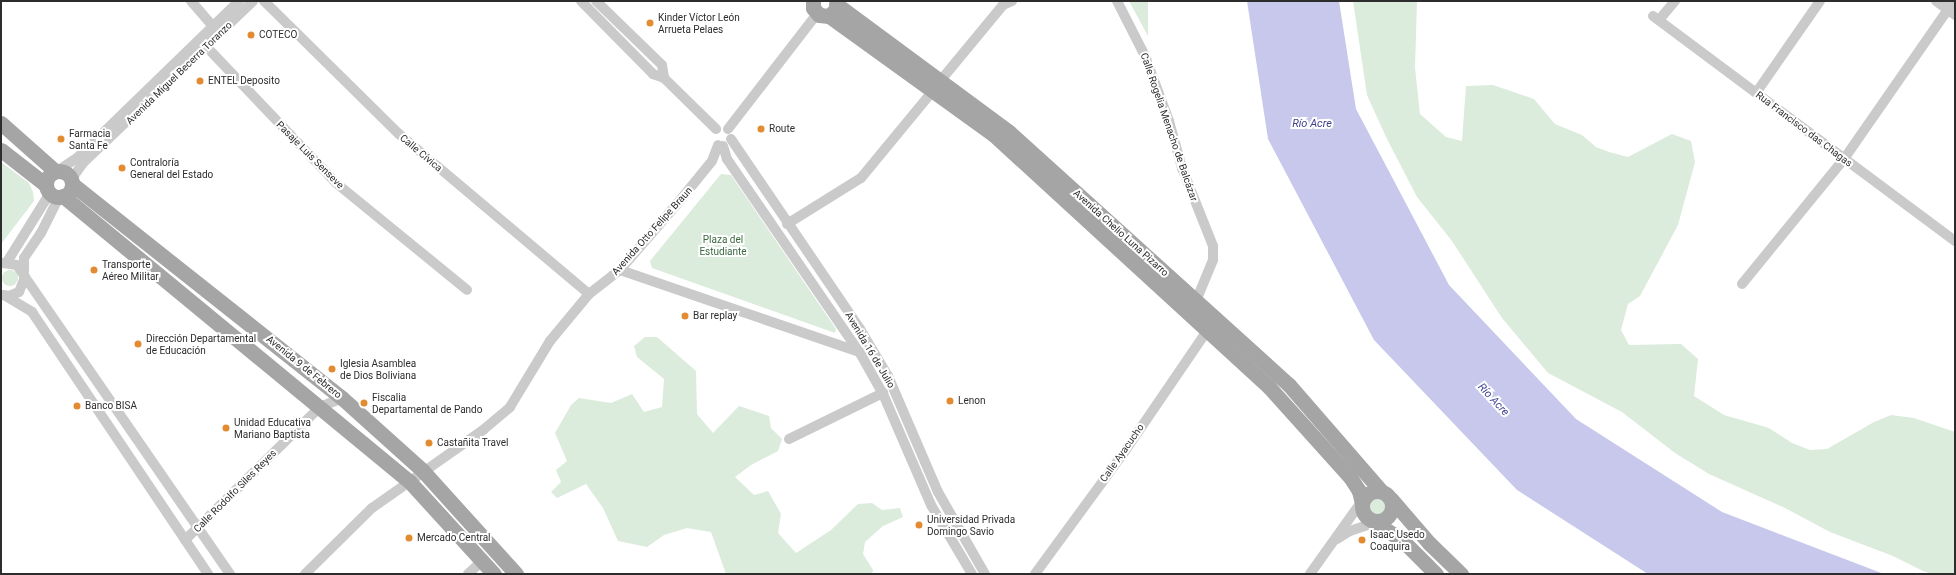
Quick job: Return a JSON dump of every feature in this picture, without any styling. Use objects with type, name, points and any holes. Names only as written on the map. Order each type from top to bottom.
[{"type":"main road","name":"Avenida Chelio Luna Pizarro","points":[[821,6],[936,86],[1009,132],[1289,385],[1429,543],[1461,574]]},
{"type":"main road","name":"Avenida Chelio Luna Pizarro","points":[[936,86],[994,135],[1269,387],[1303,422],[1350,477],[1363,501]]},
{"type":"main road","points":[[1,123],[43,157],[57,171],[67,173],[72,182],[69,192],[54,193]]},
{"type":"main road","points":[[1,150],[320,407],[409,481],[494,574]]},
{"type":"main road","points":[[54,193],[48,176],[57,171]]},
{"type":"main road","name":"Avenida 9 de Febrero","points":[[72,182],[342,398],[423,471],[516,574]]},
{"type":"main road","points":[[1375,521],[1391,513],[1386,495],[1371,492],[1363,501],[1363,512],[1375,521],[1402,540],[1436,574]]},
{"type":"street","points":[[191,1],[213,26]]},
{"type":"street","name":"Avenida Miguel Becerra Toranzo","points":[[72,182],[83,163],[203,44],[213,26],[239,1]]},
{"type":"street","name":"Avenida Miguel Becerra Toranzo","points":[[57,171],[78,157],[203,44],[254,1]]},
{"type":"street","name":"Calle Cívica","points":[[264,1],[400,134],[589,294]]},
{"type":"street","points":[[580,1],[653,74],[664,78],[716,129]]},
{"type":"street","points":[[596,1],[662,65],[664,78]]},
{"type":"street","points":[[787,224],[861,178],[1004,6],[1012,1]]},
{"type":"street","name":"Calle Rogelia Menacho de Balcázar","points":[[1117,1],[1145,56],[1169,121],[1182,168],[1213,246],[1213,260],[1196,301]]},
{"type":"street","name":"Rua Francisco das Chagas","points":[[1675,1],[1656,18],[1844,160],[1955,241]]},
{"type":"street","points":[[1756,93],[1820,1]]},
{"type":"street","points":[[1936,1],[1951,12]]},
{"type":"street","points":[[1742,284],[1844,160],[1951,12],[1954,1]]},
{"type":"street","points":[[730,134],[724,127],[716,129],[712,137],[720,146],[730,134],[821,6]]},
{"type":"street","name":"Pasaje Luis Senseve","points":[[203,44],[336,183],[467,290]]},
{"type":"street","name":"Avenida 16 de Julio","points":[[730,134],[787,224],[888,376],[938,492],[985,574]]},
{"type":"street","name":"Avenida Otto Felipe Braun","points":[[305,574],[372,508],[483,430],[510,407],[550,341],[589,294],[620,270],[712,161],[720,146]]},
{"type":"street","name":"Avenida 16 de Julio","points":[[720,146],[727,159],[860,353],[883,393],[931,505],[972,574]]},
{"type":"street","points":[[54,193],[4,263],[17,265],[25,275],[230,574]]},
{"type":"street","points":[[2,294],[19,292],[25,275],[24,258],[41,233],[54,193]]},
{"type":"street","points":[[620,270],[860,353],[874,353]]},
{"type":"street","points":[[2,294],[32,312],[208,574]]},
{"type":"street","name":"Calle Ayacucho","points":[[1035,574],[1125,450],[1207,330]]},
{"type":"street","points":[[789,439],[883,393]]},
{"type":"street","name":"Calle Rodolfo Siles Reyes","points":[[185,540],[320,407],[342,398]]},
{"type":"street","points":[[1310,574],[1363,501]]},
{"type":"street","points":[[1334,542],[1350,531],[1375,521]]},
{"type":"street","points":[[468,574],[482,561]]},
{"type":"green space","points":[[1129,1],[1148,1],[1148,36]]},
{"type":"green space","points":[[1353,1],[1417,1],[1415,68],[1420,114],[1446,137],[1462,141],[1466,86],[1493,85],[1534,99],[1555,124],[1582,135],[1596,147],[1609,152],[1628,157],[1672,134],[1691,141],[1695,162],[1678,225],[1640,296],[1628,304],[1621,330],[1629,345],[1681,344],[1698,359],[1694,396],[1724,415],[1769,428],[1792,443],[1810,450],[1827,449],[1874,422],[1891,415],[1914,418],[1955,432],[1955,574],[1932,574],[1923,571],[1893,556],[1830,532],[1785,508],[1709,474],[1675,453],[1622,412],[1548,373],[1502,318],[1452,241],[1417,197],[1386,137],[1367,95]]},
{"type":"green space","points":[[1,162],[29,183],[33,192],[34,201],[1,244]]},
{"type":"green space","name":"Plaza del Estudiante","points":[[721,174],[731,175],[836,329],[835,333],[652,268],[650,261]]},
{"type":"green space","points":[[10,270],[16,272],[18,278],[16,284],[10,286],[4,284],[2,278],[4,272]]},
{"type":"green space","points":[[645,337],[657,337],[696,371],[697,414],[713,433],[739,406],[769,416],[771,428],[782,439],[778,451],[751,465],[735,477],[754,495],[768,491],[781,514],[778,533],[796,553],[831,530],[858,504],[872,503],[882,510],[900,508],[903,517],[883,526],[865,542],[863,554],[873,570],[872,574],[726,574],[711,532],[687,528],[664,535],[647,547],[618,541],[603,508],[586,484],[557,498],[551,492],[561,482],[556,470],[567,461],[555,433],[571,405],[579,398],[611,403],[632,394],[644,412],[662,407],[664,379],[637,357],[634,346]]},
{"type":"green space","points":[[1377,496],[1384,499],[1387,506],[1384,513],[1377,516],[1370,513],[1367,506],[1370,499]]},
{"type":"water","name":"Río Acre","points":[[1247,1],[1339,1],[1356,109],[1449,285],[1576,419],[1722,512],[1884,574],[1648,574],[1517,490],[1374,340],[1268,139]]},
{"type":"place","name":"Kinder Víctor León Arrueta Pelaes","points":[[650,23]]},
{"type":"place","name":"COTECO","points":[[251,35]]},
{"type":"place","name":"ENTEL Deposito","points":[[200,81]]},
{"type":"place","name":"Route","points":[[761,129]]},
{"type":"place","name":"Farmacia Santa Fe","points":[[61,139]]},
{"type":"place","name":"Contraloría General del Estado","points":[[122,168]]},
{"type":"place","name":"Transporte Aéreo Militar","points":[[94,270]]},
{"type":"place","name":"Bar replay","points":[[685,316]]},
{"type":"place","name":"Dirección Departamental de Educación","points":[[138,344]]},
{"type":"place","name":"Iglesia Asamblea de Dios Boliviana","points":[[332,369]]},
{"type":"place","name":"Lenon","points":[[950,401]]},
{"type":"place","name":"Fiscalia Departamental de Pando","points":[[364,403]]},
{"type":"place","name":"Banco BISA","points":[[77,406]]},
{"type":"place","name":"Unidad Educativa Mariano Baptista","points":[[226,428]]},
{"type":"place","name":"Castañita Travel","points":[[429,443]]},
{"type":"place","name":"Universidad Privada Domingo Savio","points":[[919,525]]},
{"type":"place","name":"Mercado Central","points":[[409,538]]},
{"type":"place","name":"Isaac Usedo Coaquira","points":[[1362,540]]}]
